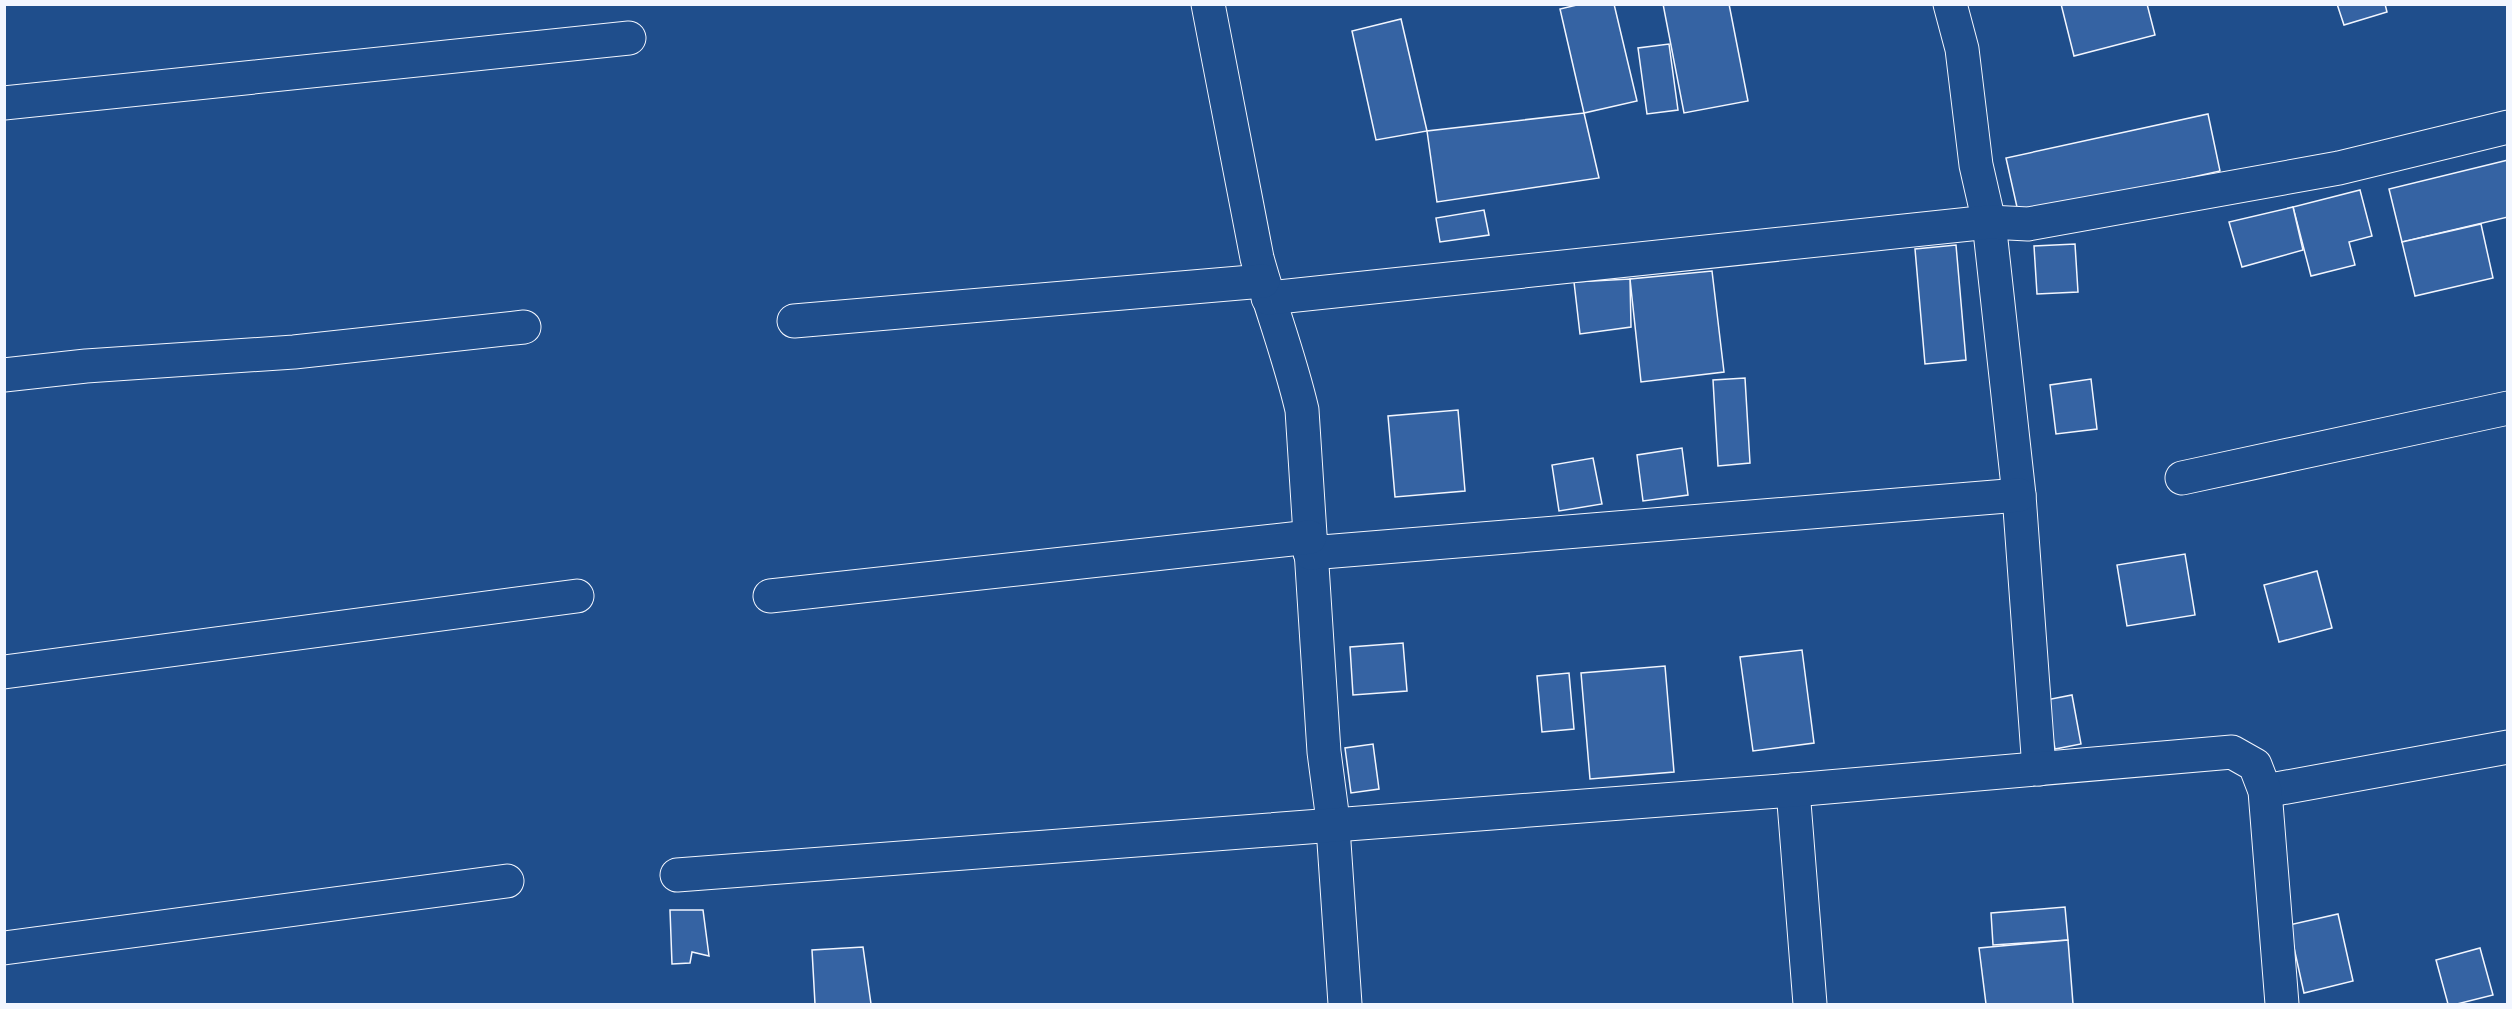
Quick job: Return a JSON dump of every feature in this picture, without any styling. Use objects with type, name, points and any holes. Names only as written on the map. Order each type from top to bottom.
[{"type":"street","points":[[1950,4],[1962,49],[1976,165],[1989,222],[2019,495],[2039,769]]},
{"type":"street","points":[[1215,5],[1266,289],[1292,366],[1302,410],[1324,752],[1333,824],[1346,1005]]},
{"type":"street","points":[[4,103],[629,38]]},
{"type":"street","points":[[794,321],[1266,289],[1989,222],[2028,224],[2339,168],[2508,127]]},
{"type":"street","points":[[4,375],[86,366],[294,352],[524,327]]},
{"type":"street","points":[[2182,478],[2508,408]]},
{"type":"street","points":[[770,596],[1310,545],[2019,495]]},
{"type":"street","points":[[4,672],[577,596]]},
{"type":"street","points":[[2265,791],[2508,747]]},
{"type":"street","points":[[677,876],[1793,790],[2232,752],[2255,765],[2265,791],[2282,1005]]},
{"type":"street","points":[[1793,790],[1810,1005]]},
{"type":"street","points":[[4,948],[507,881]]},
{"type":"building","points":[[1581,4],[1614,4],[1637,101],[1584,113],[1560,9]]},
{"type":"building","points":[[1663,4],[1729,4],[1748,101],[1684,113]]},
{"type":"building","points":[[2061,4],[2147,4],[2155,35],[2074,56]]},
{"type":"building","points":[[2337,4],[2385,4],[2387,12],[2344,25]]},
{"type":"building","points":[[1401,19],[1427,131],[1376,140],[1352,31]]},
{"type":"building","points":[[1669,44],[1678,110],[1647,114],[1638,48]]},
{"type":"building","points":[[1584,113],[1599,178],[1437,202],[1427,131]]},
{"type":"building","points":[[2208,114],[2220,171],[2019,216],[2006,158]]},
{"type":"building","points":[[2508,160],[2508,217],[2402,242],[2389,189]]},
{"type":"building","points":[[2360,190],[2372,236],[2349,242],[2355,265],[2311,276],[2293,207]]},
{"type":"building","points":[[2293,207],[2303,250],[2242,267],[2229,222]]},
{"type":"building","points":[[1484,210],[1489,235],[1440,242],[1436,218]]},
{"type":"building","points":[[2481,224],[2493,278],[2415,296],[2402,242]]},
{"type":"building","points":[[2075,244],[2078,292],[2037,294],[2034,246]]},
{"type":"building","points":[[1956,245],[1966,360],[1925,364],[1915,249]]},
{"type":"building","points":[[1712,271],[1724,372],[1641,382],[1630,279]]},
{"type":"building","points":[[1630,279],[1631,327],[1580,334],[1574,282]]},
{"type":"building","points":[[1745,378],[1750,463],[1718,466],[1713,380]]},
{"type":"building","points":[[2091,379],[2097,429],[2056,434],[2050,385]]},
{"type":"building","points":[[1458,410],[1465,491],[1395,497],[1388,416]]},
{"type":"building","points":[[1682,448],[1688,495],[1643,501],[1637,455]]},
{"type":"building","points":[[1593,458],[1602,504],[1559,511],[1552,465]]},
{"type":"building","points":[[2185,554],[2195,615],[2127,626],[2117,565]]},
{"type":"building","points":[[2317,571],[2332,628],[2279,642],[2264,585]]},
{"type":"building","points":[[1403,643],[1407,691],[1353,695],[1350,647]]},
{"type":"building","points":[[1802,650],[1814,743],[1753,751],[1740,657]]},
{"type":"building","points":[[1665,666],[1674,772],[1590,779],[1581,673]]},
{"type":"building","points":[[1569,673],[1574,729],[1542,732],[1537,676]]},
{"type":"building","points":[[2072,695],[2081,744],[2055,749],[2046,700]]},
{"type":"building","points":[[1373,744],[1379,789],[1351,793],[1345,748]]},
{"type":"building","points":[[2065,907],[2068,940],[1993,945],[1991,913]]},
{"type":"building","points":[[670,910],[703,910],[709,956],[692,952],[690,963],[672,964]]},
{"type":"building","points":[[2338,914],[2353,981],[2304,993],[2289,925]]},
{"type":"building","points":[[2068,940],[2073,1004],[1986,1004],[1979,948]]},
{"type":"building","points":[[863,947],[871,1004],[815,1004],[812,950]]},
{"type":"building","points":[[2480,948],[2493,995],[2448,1004],[2436,960]]}]
